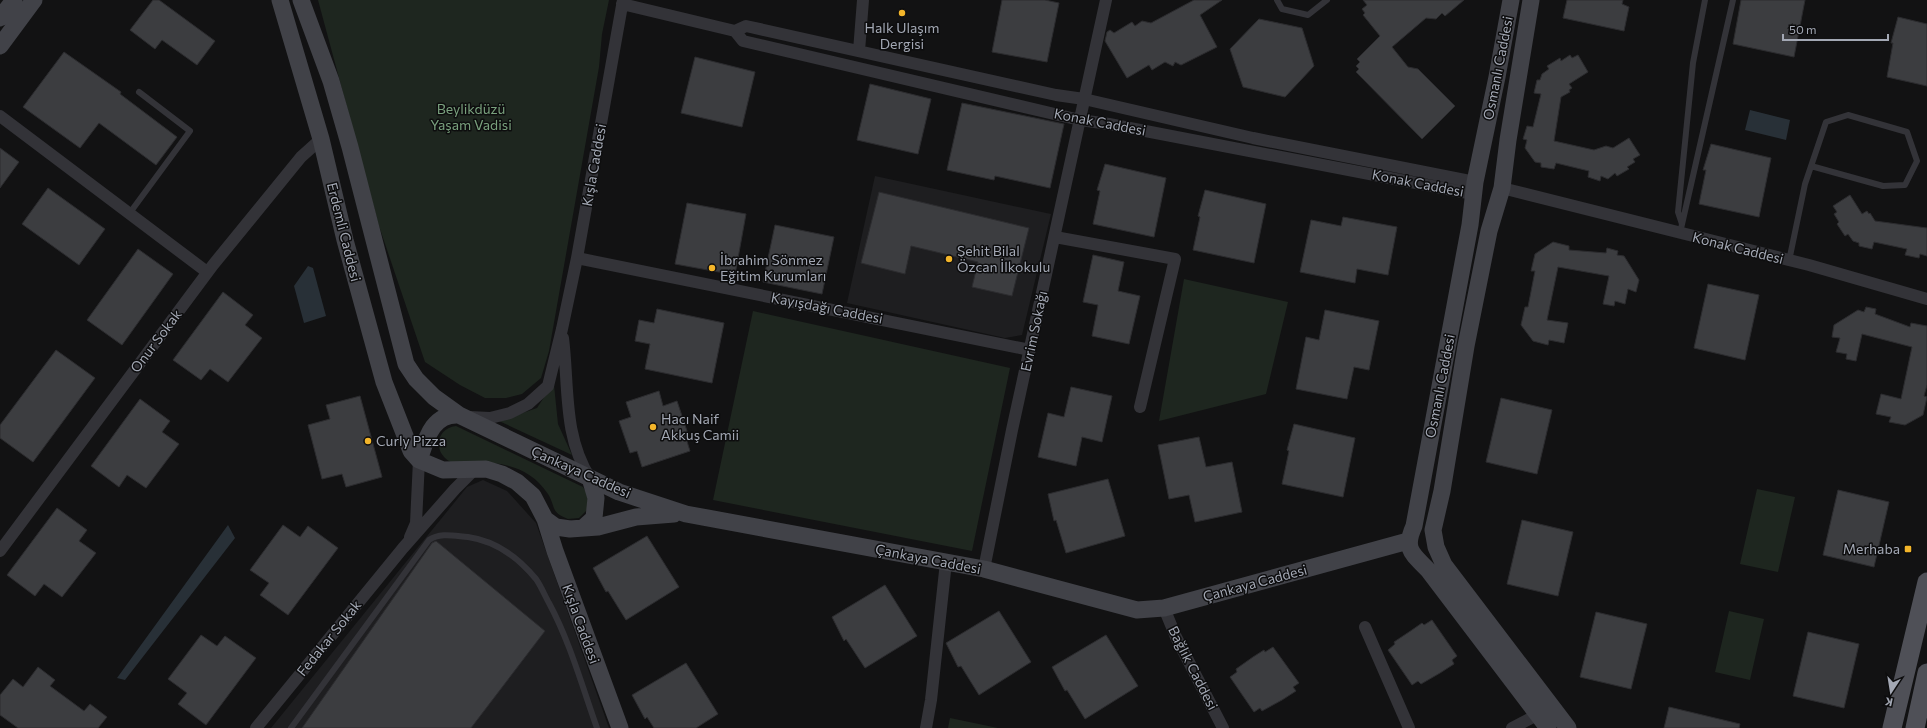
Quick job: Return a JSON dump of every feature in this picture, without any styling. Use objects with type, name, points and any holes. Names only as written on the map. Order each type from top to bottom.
[{"type":"main road","points":[[0,18],[14,0]]},
{"type":"main road","points":[[0,46],[34,0]]},
{"type":"main road","name":"Erdemli Caddesi","points":[[280,0],[321,139],[345,240],[384,382],[411,451],[419,460]]},
{"type":"main road","name":"Erdemli Caddesi","points":[[302,0],[331,81],[350,147],[406,364],[416,379],[434,397],[458,415]]},
{"type":"main road","name":"Osmanlı Caddesi","points":[[1410,538],[1414,526],[1470,225],[1474,188],[1497,78],[1511,0]]},
{"type":"main road","name":"Osmanlı Caddesi","points":[[1435,542],[1433,530],[1442,491],[1466,346],[1489,231],[1501,188],[1531,0]]},
{"type":"main road","points":[[1488,172],[1495,172],[1501,188],[1484,201],[1474,188],[1488,172]]},
{"type":"main road","points":[[419,460],[434,424],[443,418],[458,415]]},
{"type":"main road","name":"Çankaya Caddesi","points":[[458,415],[619,492],[686,514],[984,569],[1137,610],[1164,608],[1410,538]]},
{"type":"main road","name":"Kışla Caddesi","points":[[419,460],[443,470],[486,469],[502,474],[517,482],[534,496],[545,519],[555,551],[620,728]]},
{"type":"main road","points":[[583,528],[594,518],[596,498],[590,478]]},
{"type":"main road","points":[[545,519],[556,527],[570,529],[609,526],[636,517],[653,514],[686,514]]},
{"type":"main road","points":[[1548,728],[1531,703],[1429,571],[1409,549],[1410,538],[1419,530],[1428,532],[1435,542],[1444,564],[1568,728]]},
{"type":"main road","points":[[1416,558],[1427,557],[1435,542]]},
{"type":"main road","points":[[1892,728],[1927,582]]},
{"type":"main road","points":[[1915,728],[1927,673]]},
{"type":"street","points":[[859,50],[863,0]]},
{"type":"street","name":"Evrim Sokağı","points":[[984,569],[1106,0]]},
{"type":"street","name":"Konak Caddesi","points":[[623,2],[735,31],[743,41],[1080,120],[1474,188]]},
{"type":"street","name":"Kışla Caddesi","points":[[562,329],[577,258],[623,2]]},
{"type":"street","name":"Konak Caddesi","points":[[735,31],[746,26],[859,50],[1056,95],[1084,99],[1474,188]]},
{"type":"street","points":[[0,116],[207,272]]},
{"type":"street","name":"Onur Sokak","points":[[0,551],[207,272],[301,157],[321,139]]},
{"type":"street","name":"Konak Caddesi","points":[[1501,188],[1681,228],[1789,261],[1809,265],[1927,299]]},
{"type":"street","points":[[1055,237],[1176,259],[1140,407]]},
{"type":"street","name":"Kayışdağı Caddesi","points":[[577,258],[1030,350]]},
{"type":"street","points":[[458,415],[476,418],[494,417],[510,413],[537,398],[548,386],[562,329]]},
{"type":"street","points":[[562,329],[570,422],[576,452],[590,478]]},
{"type":"street","points":[[403,548],[413,532],[416,523],[419,460]]},
{"type":"street","points":[[403,548],[475,469]]},
{"type":"street","name":"Fedakar Sokak","points":[[256,728],[403,548]]},
{"type":"street","points":[[926,728],[931,700],[946,562]]},
{"type":"street","name":"Bağlık Caddesi","points":[[1164,608],[1176,637],[1223,728]]},
{"type":"street","points":[[1365,627],[1409,728]]},
{"type":"street","points":[[1512,728],[1537,715]]},
{"type":"lane","points":[[1277,0],[1282,9],[1308,15],[1327,0]]},
{"type":"lane","points":[[1681,228],[1678,212],[1693,63],[1706,0]]},
{"type":"lane","points":[[1681,228],[1733,0]]},
{"type":"lane","points":[[129,214],[190,131],[139,92]]},
{"type":"lane","points":[[1789,261],[1805,184],[1811,166],[1826,122],[1848,115],[1908,132],[1917,161],[1905,185],[1883,186],[1811,166]]},
{"type":"lane","points":[[291,728],[429,540],[435,536],[446,535],[470,538],[496,545],[514,556],[536,580],[559,622],[597,728]]},
{"type":"shaded area","points":[[1750,110],[1790,120],[1786,140],[1745,130]]},
{"type":"shaded area","name":"Şehit Bilal Özcan İlkokulu","points":[[875,176],[1051,214],[1022,335],[1005,338],[847,303]]},
{"type":"shaded area","points":[[308,266],[313,268],[326,316],[304,323],[294,286]]},
{"type":"shaded area","points":[[483,480],[507,491],[536,523],[609,728],[271,728],[467,487]]},
{"type":"shaded area","points":[[228,525],[235,538],[125,680],[117,678]]},
{"type":"green space","name":"Beylikdüzü Yaşam Vadisi","points":[[318,0],[609,0],[602,34],[599,67],[549,351],[541,378],[522,394],[506,398],[485,398],[460,385],[425,362],[379,226]]},
{"type":"green space","points":[[1184,279],[1288,302],[1266,394],[1159,421]]},
{"type":"green space","points":[[753,311],[1010,368],[972,551],[713,500]]},
{"type":"green space","points":[[552,385],[554,385],[558,424],[572,455],[499,421],[537,408]]},
{"type":"green space","points":[[456,426],[583,487],[588,495],[588,509],[579,518],[568,519],[558,514],[554,509],[548,494],[539,483],[518,469],[493,463],[453,463],[446,459],[439,449],[440,437],[443,432]]},
{"type":"green space","points":[[1757,489],[1795,497],[1778,572],[1740,564]]},
{"type":"green space","points":[[1729,611],[1764,619],[1750,680],[1715,672]]},
{"type":"green space","points":[[950,718],[998,728],[948,728]]},
{"type":"building","points":[[153,0],[159,0],[215,41],[197,65],[162,40],[155,49],[130,30]]},
{"type":"building","points":[[1002,0],[1045,0],[1059,3],[1047,62],[992,52]]},
{"type":"building","points":[[1194,0],[1222,0],[1200,15],[1217,47],[1181,65],[1175,62],[1173,66],[1165,62],[1152,70],[1149,65],[1127,78],[1105,41],[1107,32],[1110,30],[1114,33],[1132,22],[1135,26],[1142,21],[1151,23]]},
{"type":"building","points":[[1363,0],[1464,0],[1445,16],[1442,13],[1436,19],[1426,18],[1392,47],[1408,67],[1418,69],[1455,106],[1422,139],[1356,72],[1359,69],[1356,66],[1360,62],[1357,59],[1380,36],[1363,15],[1365,13],[1362,9],[1367,5]]},
{"type":"building","points":[[1567,0],[1623,0],[1622,4],[1629,7],[1624,31],[1563,18]]},
{"type":"building","points":[[1741,0],[1805,0],[1794,57],[1733,44]]},
{"type":"building","points":[[1898,17],[1927,24],[1927,86],[1887,77],[1893,43],[1891,43]]},
{"type":"building","points":[[1259,19],[1302,28],[1314,66],[1285,97],[1243,87],[1230,49]]},
{"type":"building","points":[[64,52],[121,92],[120,94],[177,137],[156,165],[99,123],[80,148],[23,107]]},
{"type":"building","points":[[1570,55],[1572,58],[1578,55],[1588,72],[1569,84],[1572,88],[1569,90],[1570,92],[1561,97],[1554,141],[1594,150],[1606,146],[1613,148],[1629,138],[1640,155],[1633,159],[1635,162],[1627,167],[1629,169],[1617,176],[1615,173],[1608,179],[1601,176],[1600,181],[1588,177],[1589,171],[1556,163],[1554,169],[1541,167],[1541,163],[1535,162],[1525,148],[1527,140],[1523,139],[1527,126],[1533,127],[1541,94],[1534,93],[1537,80],[1540,80],[1542,74],[1549,69],[1547,66],[1560,58],[1561,61]]},
{"type":"building","points":[[695,57],[755,72],[742,127],[681,113]]},
{"type":"building","points":[[870,84],[931,99],[918,154],[857,140]]},
{"type":"building","points":[[962,103],[1064,124],[1050,188],[995,176],[994,180],[947,170]]},
{"type":"building","points":[[1711,144],[1771,158],[1759,217],[1699,204],[1706,170],[1703,170]]},
{"type":"building","points":[[0,148],[19,162],[0,188]]},
{"type":"building","points":[[1105,164],[1166,178],[1154,237],[1093,224],[1100,191],[1097,190]]},
{"type":"building","points":[[48,188],[105,229],[79,265],[22,224]]},
{"type":"building","points":[[1205,190],[1266,204],[1254,263],[1193,250],[1200,217],[1198,216]]},
{"type":"building","points":[[879,192],[1029,228],[1012,296],[972,287],[978,262],[911,246],[905,274],[861,263]]},
{"type":"building","points":[[1850,195],[1862,214],[1867,211],[1875,221],[1927,228],[1927,256],[1920,254],[1919,258],[1905,255],[1907,249],[1874,242],[1872,249],[1859,246],[1859,243],[1853,241],[1848,234],[1845,236],[1837,224],[1839,222],[1834,214],[1837,212],[1833,206]]},
{"type":"building","points":[[687,203],[746,214],[735,275],[675,264]]},
{"type":"building","points":[[1343,217],[1397,227],[1388,275],[1357,269],[1355,283],[1300,272],[1311,220],[1341,226]]},
{"type":"building","points":[[775,225],[834,237],[822,294],[763,282]]},
{"type":"building","points":[[1553,242],[1569,246],[1569,250],[1606,253],[1607,248],[1618,251],[1617,255],[1624,256],[1639,280],[1636,292],[1628,289],[1625,304],[1615,301],[1614,306],[1603,304],[1609,276],[1558,267],[1547,320],[1568,323],[1564,343],[1549,340],[1548,345],[1533,341],[1521,325],[1525,307],[1528,307],[1535,271],[1531,271],[1535,254]]},
{"type":"building","points":[[138,249],[173,274],[122,345],[87,320]]},
{"type":"building","points":[[1093,255],[1124,262],[1118,291],[1140,296],[1129,344],[1092,336],[1098,305],[1083,302]]},
{"type":"building","points":[[1708,284],[1759,295],[1745,360],[1694,348]]},
{"type":"building","points":[[223,292],[253,315],[245,325],[262,338],[228,382],[210,369],[201,380],[173,360]]},
{"type":"building","points":[[1866,307],[1876,309],[1875,314],[1910,327],[1911,323],[1927,326],[1927,385],[1924,396],[1927,397],[1923,415],[1905,425],[1889,422],[1891,417],[1876,414],[1881,394],[1901,399],[1912,347],[1862,334],[1856,361],[1846,359],[1847,354],[1836,352],[1840,338],[1832,337],[1834,325],[1858,310],[1864,312]]},
{"type":"building","points":[[657,309],[724,323],[712,383],[645,369],[650,344],[635,341],[639,320],[654,323]]},
{"type":"building","points":[[1325,310],[1379,321],[1369,370],[1354,367],[1347,399],[1296,389],[1306,337],[1319,340]]},
{"type":"building","points":[[56,350],[95,378],[33,462],[0,438],[0,425]]},
{"type":"building","points":[[1071,387],[1112,396],[1102,442],[1082,437],[1076,466],[1038,457],[1048,413],[1064,417]]},
{"type":"building","name":"Hacı Naif Akkuş Camii","points":[[659,391],[663,406],[677,401],[688,434],[685,435],[690,451],[642,467],[637,451],[630,453],[619,421],[631,417],[626,402]]},
{"type":"building","points":[[360,396],[382,477],[346,487],[342,474],[322,479],[308,425],[330,419],[326,405]]},
{"type":"building","points":[[1501,398],[1552,410],[1537,474],[1486,462]]},
{"type":"building","points":[[140,399],[170,421],[162,432],[179,444],[146,488],[127,475],[119,487],[91,466]]},
{"type":"building","points":[[1294,424],[1355,438],[1343,497],[1282,484],[1289,451],[1287,450]]},
{"type":"building","points":[[1199,437],[1206,467],[1232,462],[1242,512],[1195,522],[1189,495],[1169,499],[1158,445]]},
{"type":"building","points":[[1108,479],[1125,536],[1066,553],[1056,520],[1054,521],[1048,494]]},
{"type":"building","points":[[1838,490],[1889,502],[1874,567],[1823,555]]},
{"type":"building","points":[[57,508],[87,530],[79,541],[96,553],[62,597],[44,584],[35,596],[7,575]]},
{"type":"building","points":[[1522,520],[1573,532],[1558,596],[1507,584]]},
{"type":"building","points":[[283,525],[300,537],[308,526],[338,548],[288,615],[260,595],[269,583],[250,570]]},
{"type":"building","points":[[647,536],[679,587],[626,620],[608,591],[606,592],[593,568]]},
{"type":"building","points":[[436,541],[545,631],[471,728],[302,728],[432,543]]},
{"type":"building","points":[[885,585],[917,636],[865,668],[846,639],[844,641],[832,617]]},
{"type":"building","points":[[999,611],[1031,662],[979,695],[961,666],[958,667],[946,643]]},
{"type":"building","points":[[1596,612],[1647,624],[1631,689],[1580,677]]},
{"type":"building","points":[[1432,620],[1457,656],[1452,660],[1454,664],[1421,684],[1418,681],[1412,685],[1388,650],[1395,644],[1394,642],[1422,623],[1424,625]]},
{"type":"building","points":[[1808,632],[1859,644],[1844,708],[1793,696]]},
{"type":"building","points":[[201,635],[217,646],[225,636],[256,658],[206,725],[178,704],[187,693],[168,679]]},
{"type":"building","points":[[1106,635],[1138,686],[1085,719],[1067,690],[1065,691],[1052,667]]},
{"type":"building","points":[[1273,647],[1299,683],[1293,687],[1296,691],[1262,711],[1260,708],[1254,712],[1230,677],[1237,672],[1236,669],[1253,657],[1264,650],[1265,652]]},
{"type":"building","points":[[686,663],[718,714],[696,728],[654,728],[647,717],[645,719],[632,695]]},
{"type":"building","points":[[38,667],[55,680],[50,686],[84,711],[90,704],[107,717],[98,728],[18,728],[0,715],[0,695],[13,679],[23,687]]},
{"type":"building","points":[[1669,707],[1740,724],[1739,728],[1664,728]]},
{"type":"place","name":"Halk Ulaşım Dergisi","points":[[902,13]]},
{"type":"place","name":"Şehit Bilal Özcan İlkokulu","points":[[949,259]]},
{"type":"place","name":"İbrahim Sönmez Eğitim Kurumları","points":[[712,268]]},
{"type":"place","name":"Hacı Naif Akkuş Camii","points":[[653,427]]},
{"type":"place","name":"Curly Pizza","points":[[368,441]]},
{"type":"place","name":"Merhaba","points":[[1908,549]]}]
